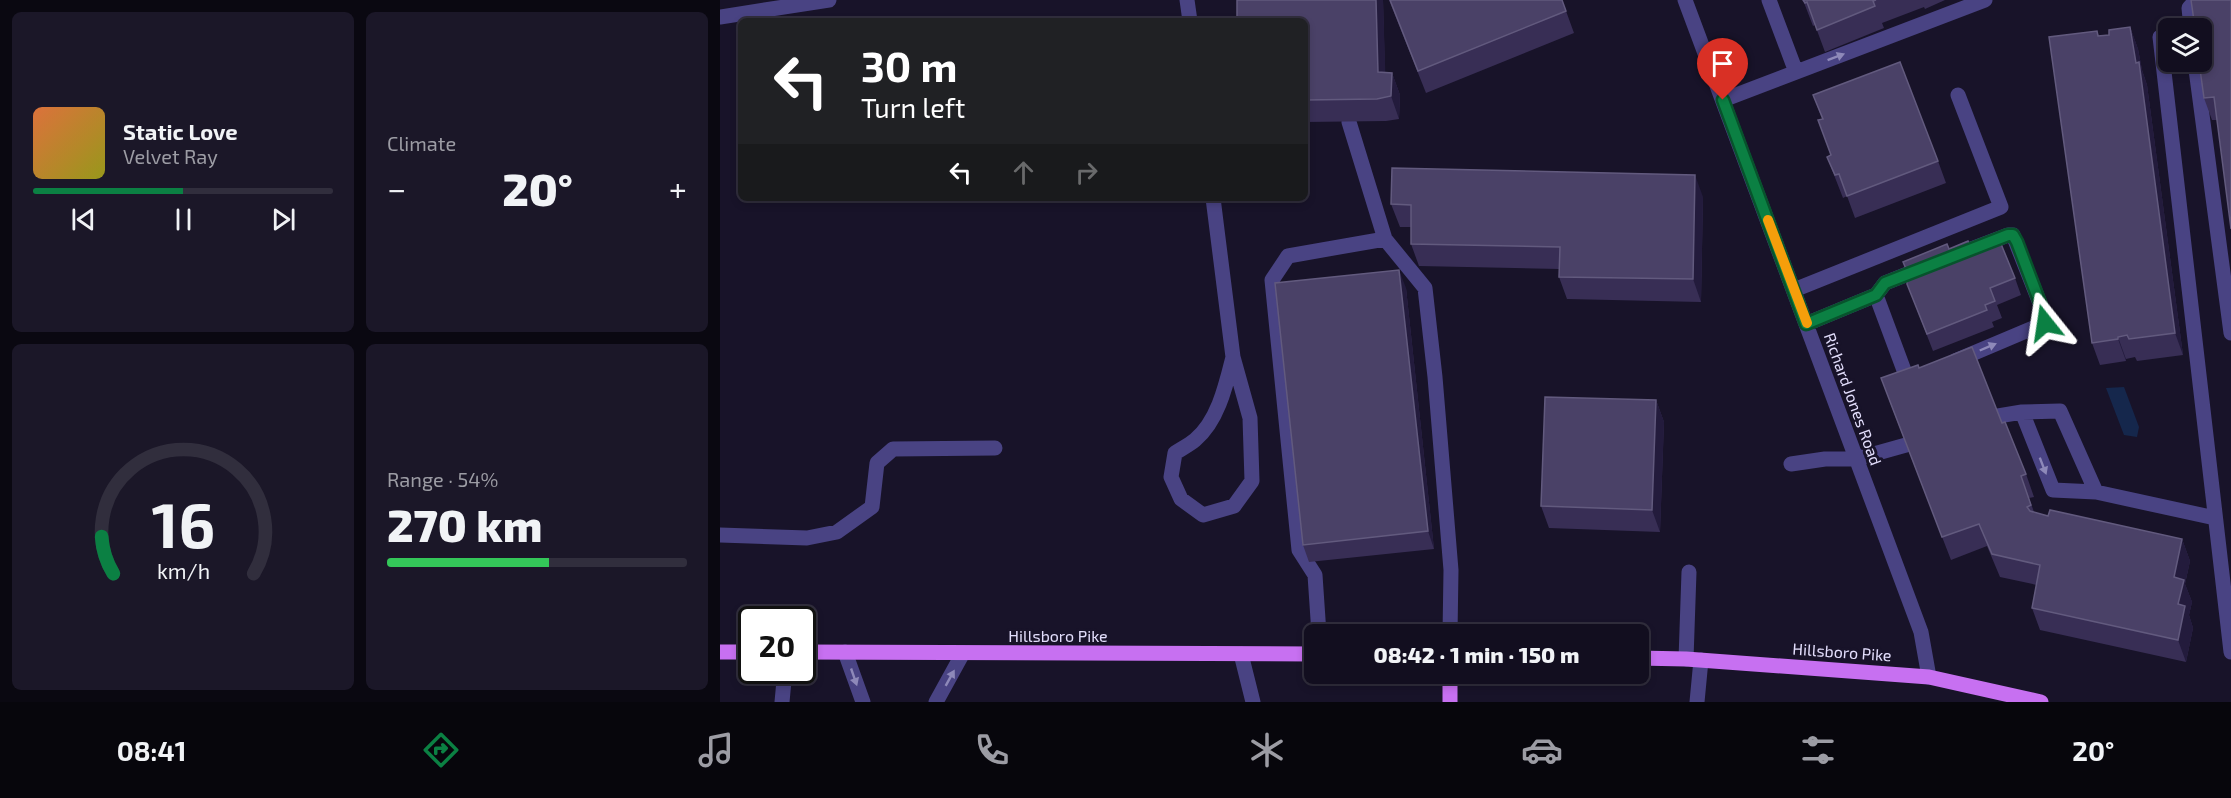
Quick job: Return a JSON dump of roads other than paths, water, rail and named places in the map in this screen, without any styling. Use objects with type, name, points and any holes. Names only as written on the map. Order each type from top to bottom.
[{"type":"main road","points":[[720,652],[738,652]]},
{"type":"main road","name":"Hillsboro Pike","points":[[816,652],[1304,654]]},
{"type":"main road","name":"Hillsboro Pike","points":[[1649,658],[1693,659],[1929,677],[2041,702]]},
{"type":"main road","points":[[1450,684],[1450,702]]},
{"type":"street","points":[[720,17],[829,0]]},
{"type":"street","points":[[1187,0],[1190,18]]},
{"type":"street","name":"Richard Jones Road","points":[[1685,0],[1922,635],[1929,677]]},
{"type":"street","points":[[1768,0],[1796,72]]},
{"type":"street","points":[[1723,100],[1985,0]]},
{"type":"street","points":[[2190,18],[2189,8],[2196,0]]},
{"type":"street","points":[[2164,72],[2231,652]]},
{"type":"street","points":[[2196,72],[2231,333]]},
{"type":"street","points":[[1794,290],[2001,207],[1958,95]]},
{"type":"street","points":[[1349,122],[1385,239],[1425,288],[1451,570],[1450,624]]},
{"type":"street","points":[[1213,201],[1233,357],[1250,418],[1252,481],[1234,506],[1203,514],[1181,499],[1174,484],[1171,477],[1175,453],[1197,439],[1211,420],[1225,388],[1233,357]]},
{"type":"street","points":[[1806,324],[1876,295],[1885,283],[2008,235],[2013,235],[2045,316],[2045,323],[1914,378],[1908,378],[1876,295]]},
{"type":"street","points":[[1318,624],[1316,575],[1299,550],[1272,279],[1288,256],[1385,239]]},
{"type":"street","points":[[1998,416],[2022,412],[2060,411],[2096,492]]},
{"type":"street","points":[[2022,412],[2053,490],[2096,492],[2215,518]]},
{"type":"street","points":[[1791,464],[1825,459],[1856,459],[1906,445]]},
{"type":"street","points":[[720,535],[807,537],[837,532],[872,507],[877,463],[893,449],[995,448]]},
{"type":"street","points":[[1689,572],[1697,702]]},
{"type":"street","points":[[845,652],[863,702]]},
{"type":"street","points":[[936,702],[963,653]]},
{"type":"street","points":[[1241,654],[1253,702]]},
{"type":"street","points":[[782,702],[784,684]]},
{"type":"water","points":[[2124,387],[2139,427],[2137,437],[2124,435],[2106,388]]}]
